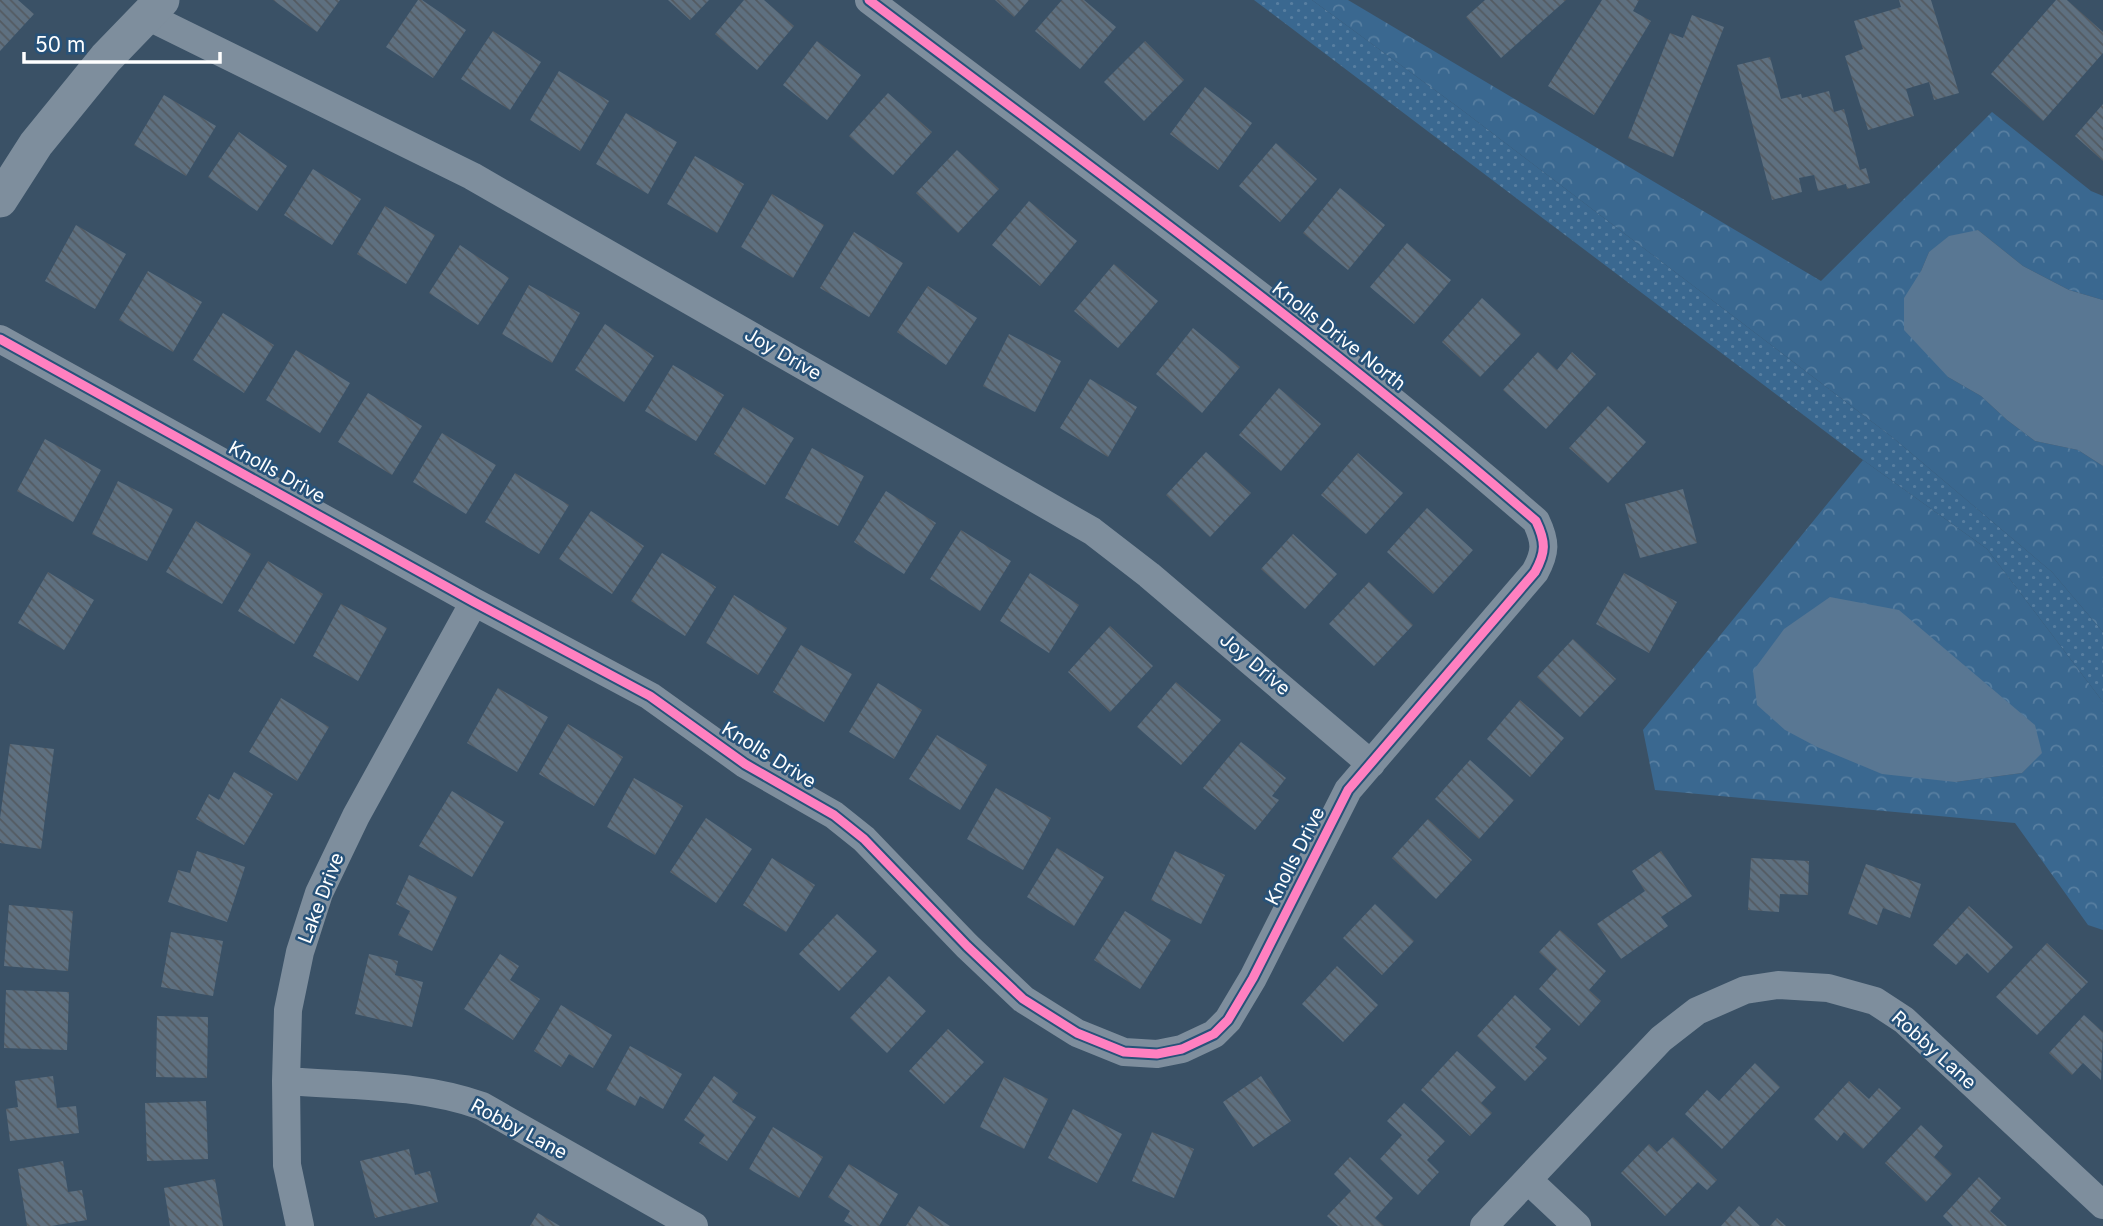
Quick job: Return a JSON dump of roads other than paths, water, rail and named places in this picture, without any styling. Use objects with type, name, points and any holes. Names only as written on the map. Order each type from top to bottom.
[{"type":"street","name":"Knolls Drive North","points":[[869,0],[1339,357],[1438,435],[1536,521],[1542,533],[1544,556],[1535,572],[1371,764]]},
{"type":"street","name":"Joy Drive","points":[[154,8],[472,176],[1091,530],[1169,592],[1371,764]]},
{"type":"street","points":[[0,200],[45,134],[106,58],[154,8]]},
{"type":"street","name":"Knolls Drive","points":[[0,340],[650,696],[744,764],[834,815],[864,839],[967,946],[1023,999],[1077,1033],[1124,1052],[1157,1054],[1182,1049],[1214,1034],[1228,1020],[1253,978],[1348,790],[1371,764]]},
{"type":"street","name":"Lake Drive","points":[[300,1226],[287,1165],[286,1081],[288,1010],[300,952],[319,893],[356,816],[474,602]]},
{"type":"street","name":"Robby Lane","points":[[1484,1226],[1661,1039],[1697,1011],[1745,990],[1778,985],[1828,988],[1875,1001],[1904,1020],[2103,1205]]},
{"type":"street","name":"Robby Lane","points":[[286,1081],[429,1091],[482,1106],[694,1226]]},
{"type":"street","points":[[1528,1180],[1577,1226]]}]
